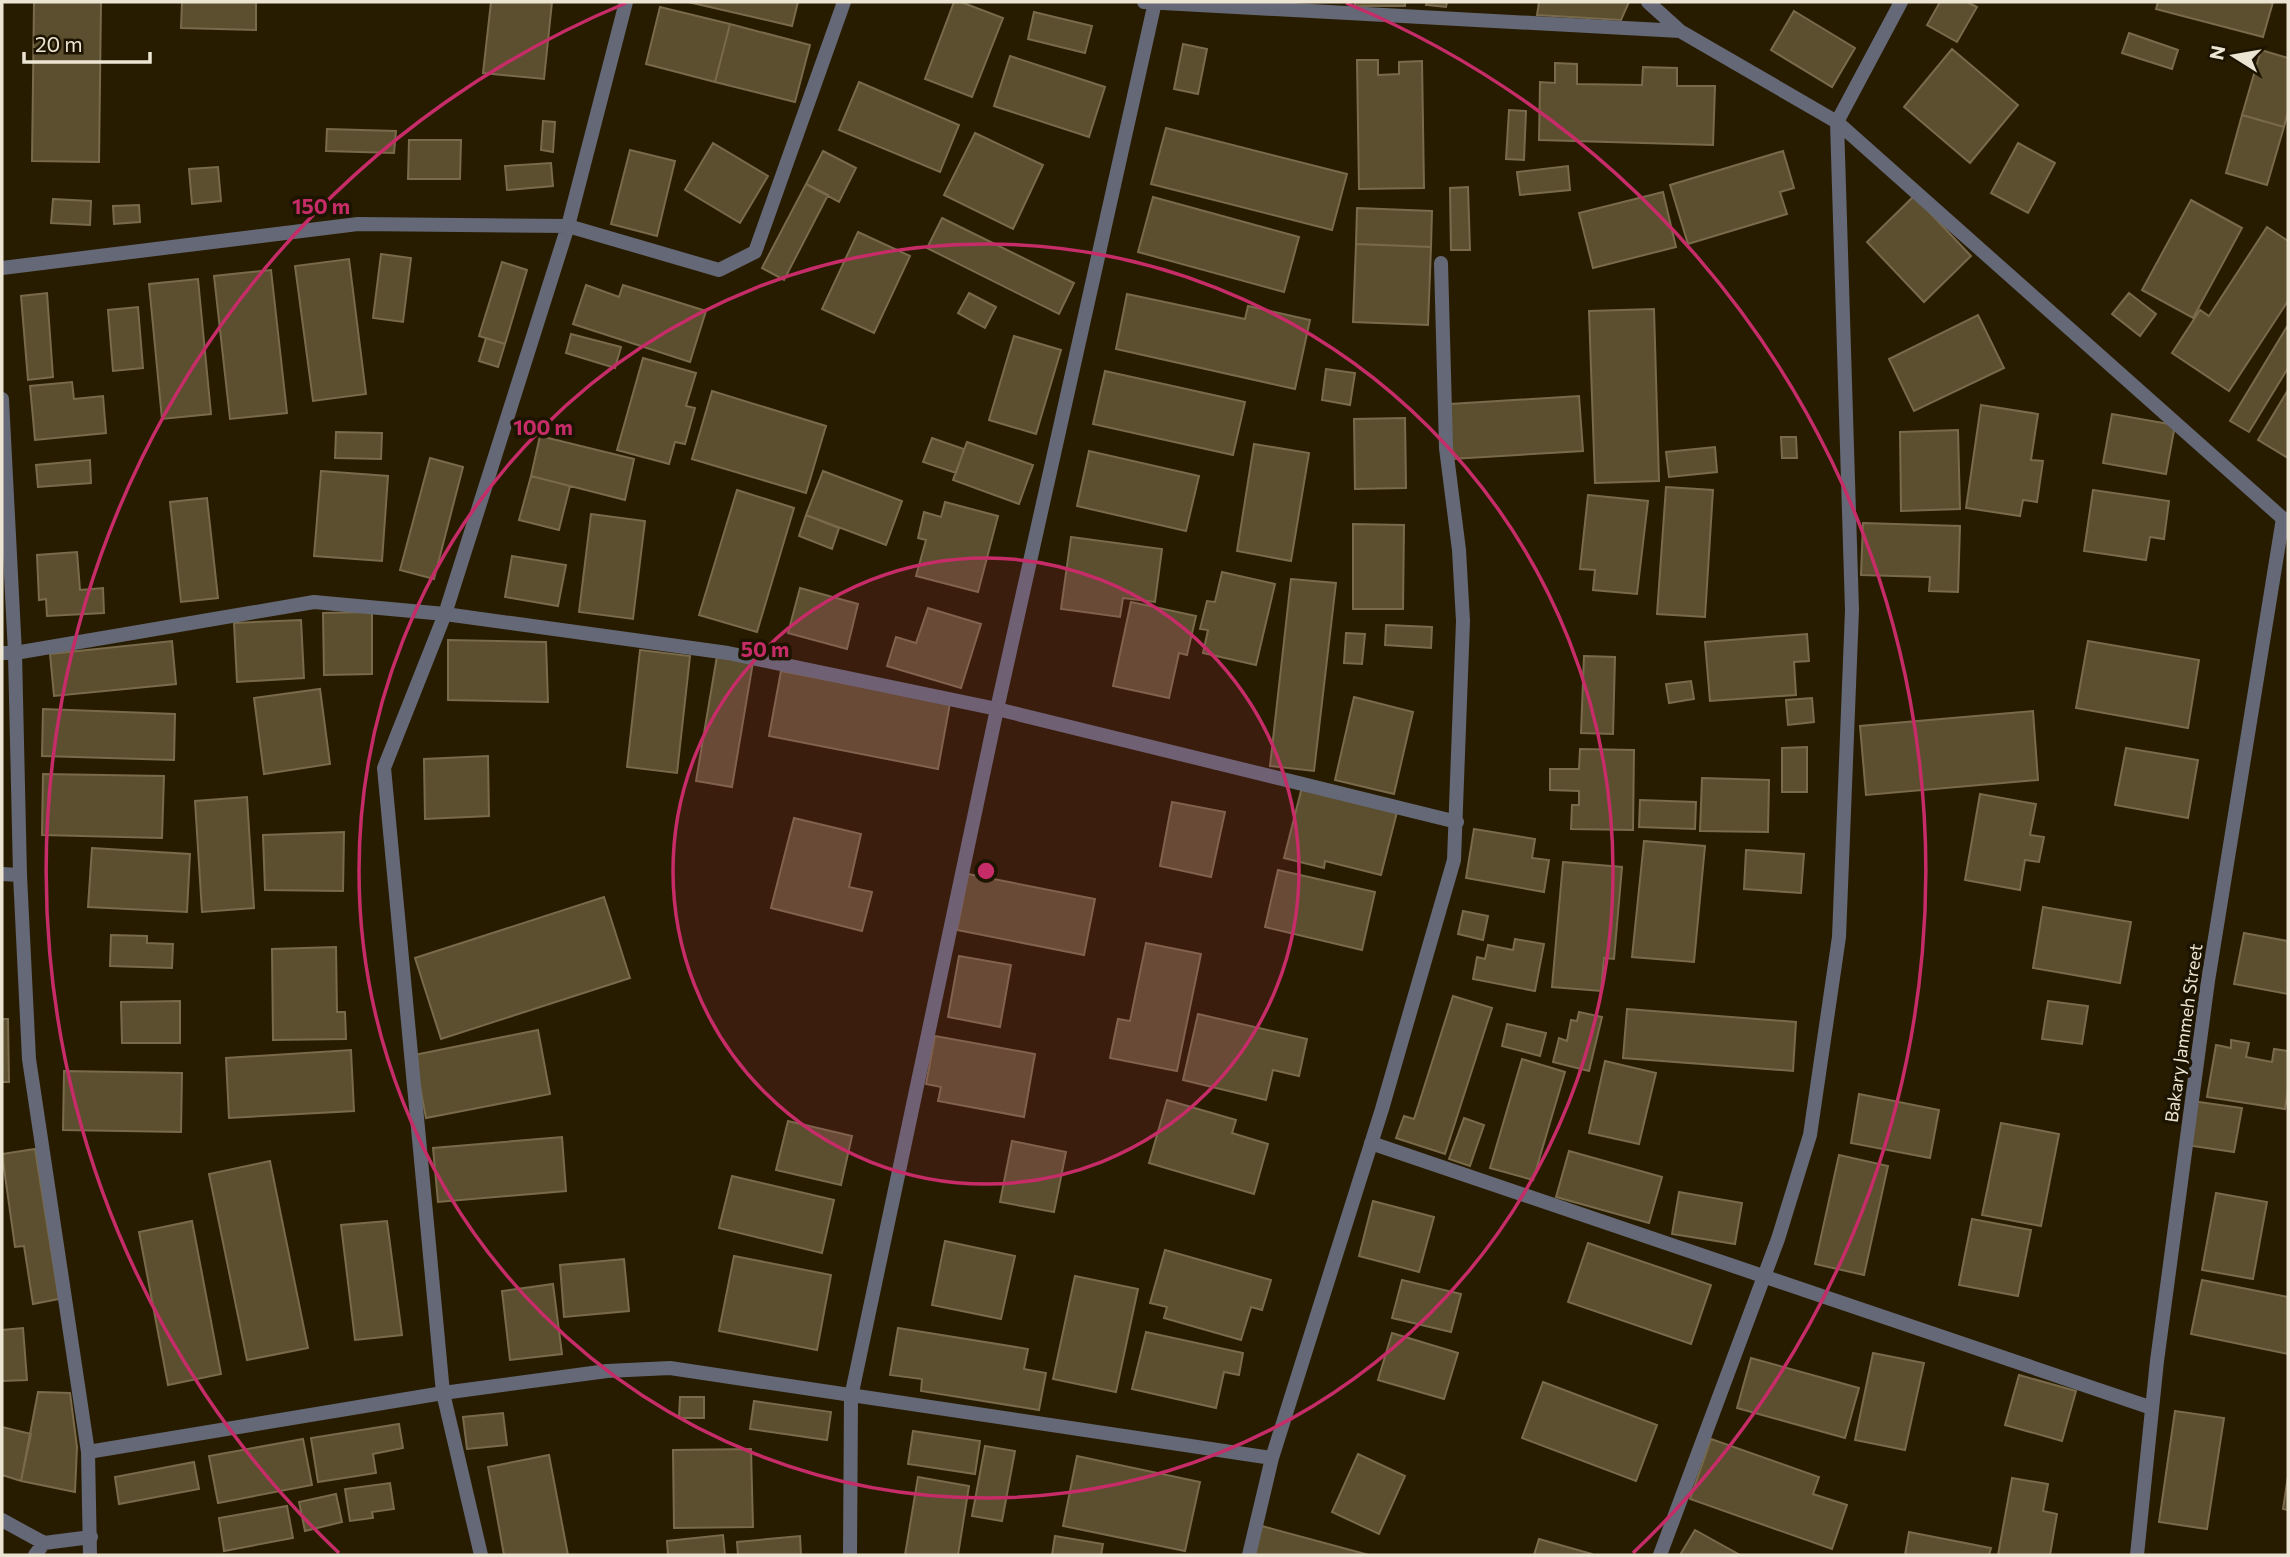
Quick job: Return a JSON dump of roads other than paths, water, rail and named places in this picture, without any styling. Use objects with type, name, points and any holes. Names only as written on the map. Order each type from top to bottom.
[{"type":"street","points":[[481,1555],[443,1393],[384,768],[445,614],[568,226],[626,2]]},
{"type":"street","points":[[2,268],[358,224],[568,226],[719,270],[755,253],[844,2]]},
{"type":"street","points":[[850,1555],[851,1397],[1151,2],[1680,31]]},
{"type":"street","points":[[1648,2],[1680,31],[1837,122],[2286,521]]},
{"type":"street","points":[[1660,1555],[1778,1240],[1810,1135],[1839,937],[1852,610],[1837,122],[1901,2]]},
{"type":"street","points":[[1249,1555],[1272,1458],[1371,1143],[1454,860],[1462,621],[1459,550],[1446,448],[1441,263]]},
{"type":"street","points":[[2,399],[9,653],[29,1059],[88,1452],[90,1555]]},
{"type":"street","name":"Bakary Jammeh Street","points":[[2137,1555],[2152,1408],[2208,981],[2286,521]]},
{"type":"street","points":[[9,653],[314,601],[445,614],[728,653],[997,709],[1457,822]]},
{"type":"street","points":[[2,874],[20,875]]},
{"type":"street","points":[[1371,1143],[2152,1408]]},
{"type":"street","points":[[88,1452],[443,1393],[607,1371],[670,1368],[1272,1458]]},
{"type":"street","points":[[2,1520],[40,1549],[91,1537]]}]
